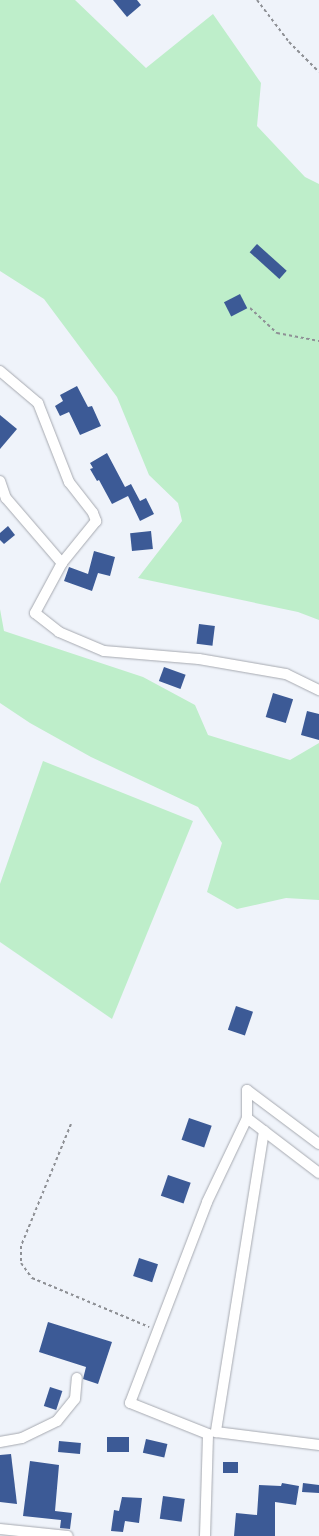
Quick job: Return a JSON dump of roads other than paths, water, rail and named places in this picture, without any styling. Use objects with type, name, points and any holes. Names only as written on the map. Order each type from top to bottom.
[{"type":"street","points":[[0,371],[38,404],[70,482],[93,513],[96,521],[62,562],[35,613],[58,632],[104,651],[199,659],[286,674],[319,690]]},
{"type":"street","points":[[0,481],[6,498],[62,562]]},
{"type":"street","points":[[319,1144],[247,1090],[247,1118],[207,1202],[130,1402],[212,1433],[319,1445]]},
{"type":"street","points":[[247,1118],[319,1173]]},
{"type":"street","points":[[205,1536],[212,1433],[264,1131]]},
{"type":"street","points":[[0,1442],[22,1438],[58,1421],[74,1399],[77,1378]]},
{"type":"street","points":[[0,1530],[68,1536]]}]
